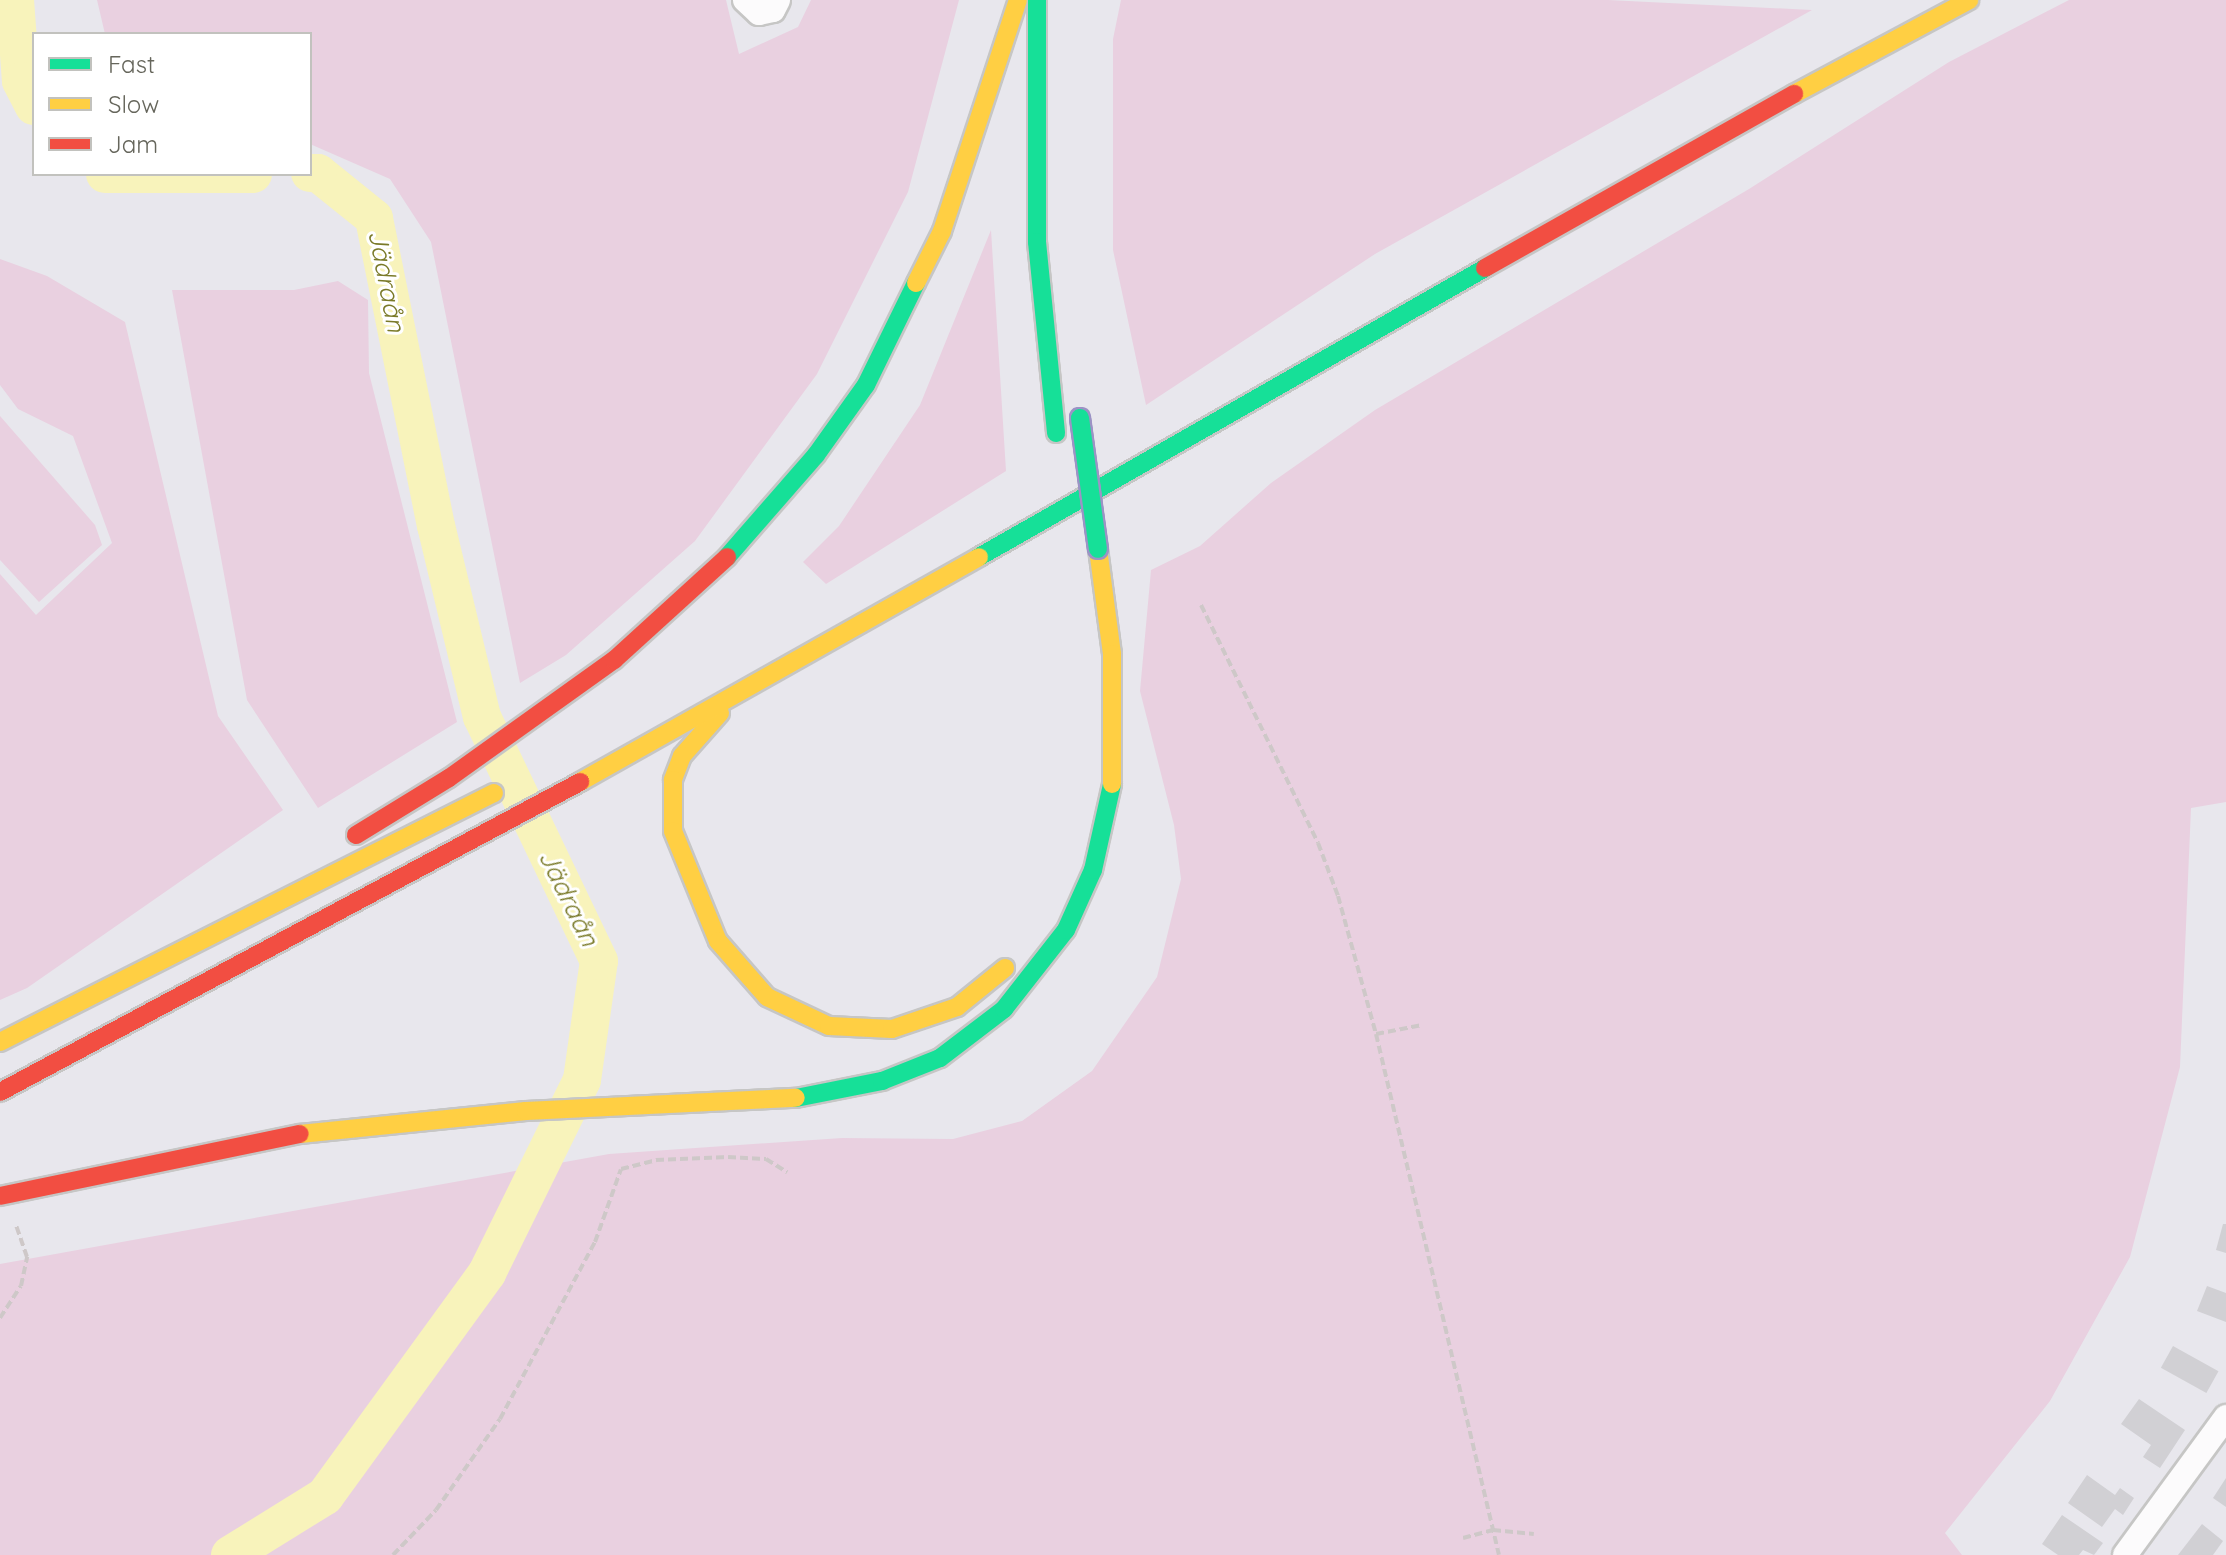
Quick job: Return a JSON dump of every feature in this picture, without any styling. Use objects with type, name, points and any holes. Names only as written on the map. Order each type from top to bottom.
[{"type":"highway","points":[[342,844],[449,778],[565,696],[663,620],[759,526],[866,385],[942,231],[1018,0]]},
{"type":"highway","points":[[1037,0],[1037,242],[1057,440]]},
{"type":"highway","points":[[0,1092],[330,919],[587,774],[749,688],[1739,123],[1969,0]]},
{"type":"highway","points":[[0,1196],[305,1133],[526,1111],[800,1098],[909,1071],[940,1058],[971,1036],[1037,973],[1066,930],[1093,870],[1108,819],[1115,708],[1080,411]]},
{"type":"highway","points":[[1070,534],[1064,486],[1105,458]]},
{"type":"highway","points":[[749,688],[707,724],[682,756],[670,804],[682,862],[700,906],[739,971],[767,997],[797,1013],[857,1031],[927,1021],[957,1007],[1015,958]]},
{"type":"highway","points":[[0,1042],[507,786]]},
{"type":"highway","points":[[101,992],[315,860]]},
{"type":"street","points":[[745,0],[759,13],[773,10],[778,0]]},
{"type":"street","points":[[2125,1555],[2226,1417]]},
{"type":"path","points":[[1201,605],[1318,843],[1376,1034],[1499,1555]]},
{"type":"path","points":[[1376,1034],[1422,1025]]},
{"type":"path","points":[[393,1555],[436,1510],[500,1419],[595,1242],[621,1169],[656,1160],[728,1157],[766,1159],[787,1172]]},
{"type":"path","points":[[0,1318],[21,1286],[27,1257],[14,1219]]},
{"type":"path","points":[[1463,1538],[1493,1530],[1534,1534]]},
{"type":"shaded area","points":[[97,0],[726,0],[739,54],[798,27],[811,0],[959,0],[908,192],[817,374],[695,541],[566,655],[520,683],[431,242],[390,179],[312,145],[312,32],[105,32]]},
{"type":"shaded area","points":[[1121,0],[1608,0],[1812,10],[1375,254],[1146,405],[1113,250],[1113,39]]},
{"type":"shaded area","points":[[2069,0],[2226,0],[2226,802],[2191,808],[2180,1067],[2130,1257],[2050,1401],[1945,1533],[1962,1555],[0,1555],[0,1264],[609,1154],[842,1138],[953,1139],[1022,1121],[1092,1071],[1157,977],[1181,879],[1174,825],[1140,691],[1151,570],[1200,546],[1271,483],[1375,410],[1749,189],[1949,62]]},
{"type":"shaded area","points":[[991,230],[1006,471],[826,584],[803,562],[839,526],[920,405]]},
{"type":"shaded area","points":[[0,259],[47,276],[125,322],[218,716],[283,810],[27,988],[0,1000],[0,574],[36,615],[112,543],[73,436],[18,409],[0,385]]},
{"type":"shaded area","points":[[338,281],[368,300],[369,373],[457,722],[318,808],[247,700],[172,290],[294,290]]},
{"type":"shaded area","points":[[0,416],[95,525],[102,545],[39,602],[0,560]]},
{"type":"building","points":[[2223,1224],[2226,1224],[2226,1253],[2216,1250]]},
{"type":"building","points":[[2207,1286],[2226,1293],[2226,1322],[2197,1311]]},
{"type":"building","points":[[2173,1346],[2218,1371],[2206,1393],[2161,1368]]},
{"type":"building","points":[[2139,1399],[2185,1430],[2160,1468],[2143,1457],[2151,1445],[2121,1424]]},
{"type":"building","points":[[2087,1475],[2115,1495],[2120,1488],[2134,1498],[2123,1515],[2115,1509],[2102,1527],[2068,1503]]},
{"type":"building","points":[[2226,1478],[2226,1507],[2213,1498]]},
{"type":"building","points":[[2062,1515],[2103,1543],[2094,1555],[2083,1550],[2079,1555],[2058,1555],[2042,1544]]},
{"type":"building","points":[[2202,1524],[2223,1541],[2213,1555],[2178,1555]]},
{"type":"waterway","name":"Jädraån","points":[[15,0],[21,81],[32,102]]},
{"type":"waterway","name":"Jädraån","points":[[230,1555],[325,1496],[487,1273],[582,1080],[599,961],[482,717],[436,526],[374,218],[318,173],[312,173]]},
{"type":"traffic: fast","points":[[1037,0],[1037,242],[1056,433]]},
{"type":"traffic: fast","points":[[979,557],[1485,268]]},
{"type":"traffic: fast","points":[[727,557],[816,455],[866,385],[916,283]]},
{"type":"traffic: fast","points":[[1080,418],[1098,549]]},
{"type":"traffic: fast","points":[[796,1098],[882,1081],[940,1058],[1004,1009],[1066,930],[1093,870],[1112,784]]},
{"type":"traffic: slow","points":[[916,283],[942,231],[1018,0]]},
{"type":"traffic: slow","points":[[1794,94],[1969,0]]},
{"type":"traffic: slow","points":[[1098,549],[1112,654],[1112,784]]},
{"type":"traffic: slow","points":[[580,782],[979,557]]},
{"type":"traffic: slow","points":[[720,713],[682,756],[673,780],[673,831],[718,941],[767,997],[829,1026],[892,1029],[957,1007],[1005,968]]},
{"type":"traffic: slow","points":[[0,1042],[494,793]]},
{"type":"traffic: slow","points":[[300,1134],[526,1111],[796,1098]]},
{"type":"traffic: jam","points":[[1485,268],[1794,94]]},
{"type":"traffic: jam","points":[[356,835],[449,778],[614,660],[727,557]]},
{"type":"traffic: jam","points":[[0,1092],[580,782]]},
{"type":"traffic: jam","points":[[0,1196],[300,1134]]}]
